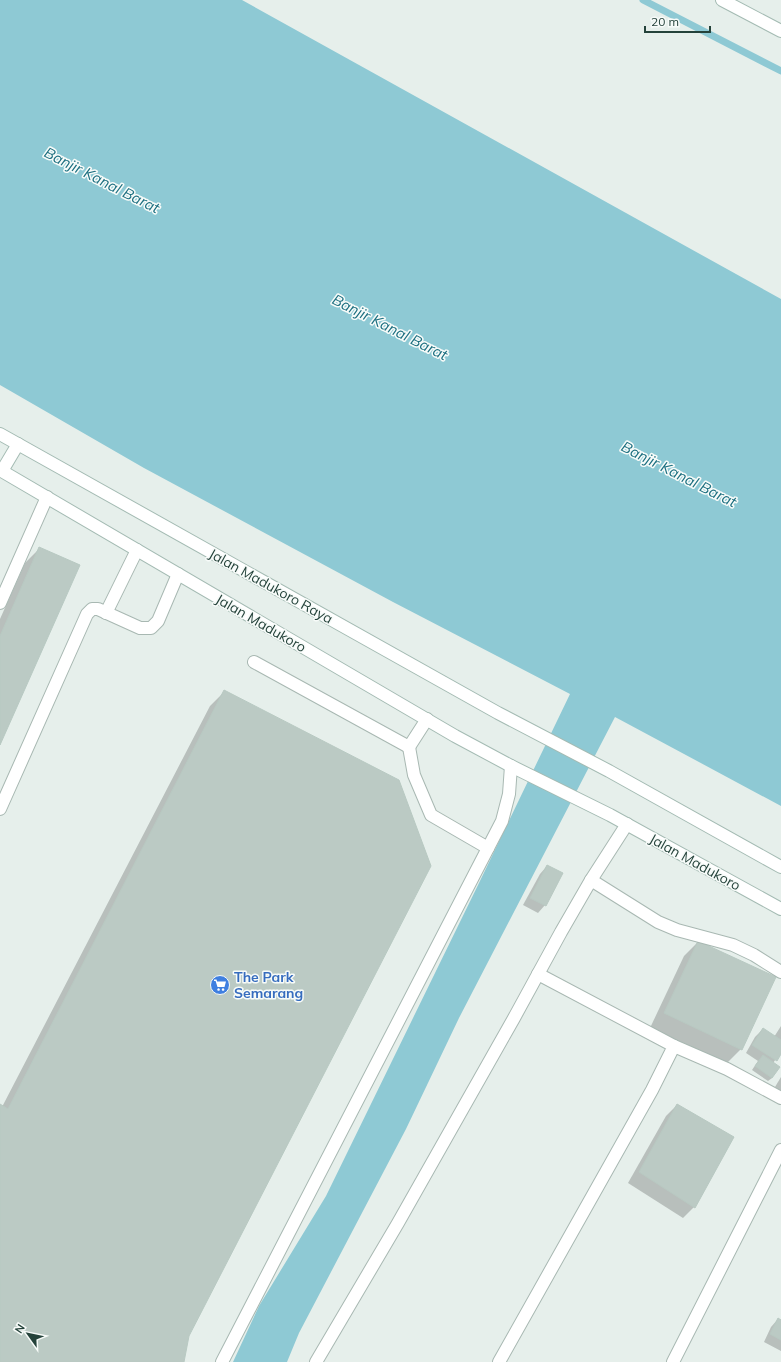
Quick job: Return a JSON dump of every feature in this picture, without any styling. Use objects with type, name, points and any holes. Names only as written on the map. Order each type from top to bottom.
[{"type":"street","points":[[722,0],[781,31]]},
{"type":"street","name":"Jalan Madukoro Raya","points":[[0,434],[542,737],[628,781],[781,867]]},
{"type":"street","points":[[1,472],[18,444]]},
{"type":"street","name":"Jalan Madukoro","points":[[1,472],[47,497],[427,719],[511,766],[627,824],[781,909]]},
{"type":"street","points":[[0,603],[47,497]]},
{"type":"street","points":[[106,613],[137,550]]},
{"type":"street","points":[[0,809],[86,614],[90,610],[95,609],[140,628],[151,628],[158,621],[178,574]]},
{"type":"street","points":[[254,662],[409,747]]},
{"type":"street","points":[[427,719],[409,747],[414,775],[431,815],[488,848]]},
{"type":"street","points":[[222,1362],[502,821],[509,794],[511,766]]},
{"type":"street","points":[[316,1362],[405,1210],[591,880],[627,824]]},
{"type":"street","points":[[591,880],[658,922],[677,930],[721,940],[754,955],[781,972]]},
{"type":"street","points":[[538,974],[641,1030],[727,1069],[781,1098]]},
{"type":"street","points":[[504,1360],[652,1090],[674,1046]]},
{"type":"street","points":[[673,1362],[781,1150]]},
{"type":"water","name":"Banjir Kanal Barat","points":[[0,0],[242,0],[781,299],[781,806],[615,717],[459,1018],[406,1129],[299,1333],[287,1362],[233,1362],[259,1306],[326,1196],[570,694],[393,602],[144,468],[0,385]]},
{"type":"building","points":[[39,547],[80,565],[0,745],[0,636]]},
{"type":"building","name":"The Park Semarang","points":[[224,690],[399,780],[431,866],[189,1336],[184,1362],[0,1362],[0,1104],[8,1109]]},
{"type":"building","points":[[547,865],[563,873],[546,906],[530,898]]},
{"type":"building","points":[[698,941],[776,977],[742,1050],[664,1013]]},
{"type":"building","points":[[763,1028],[781,1040],[781,1054],[777,1061],[752,1045]]},
{"type":"building","points":[[763,1055],[780,1067],[772,1078],[755,1066]]},
{"type":"building","points":[[677,1104],[734,1137],[695,1208],[639,1172]]},
{"type":"building","points":[[778,1318],[781,1320],[781,1340],[770,1334]]},
{"type":"waterway","points":[[643,0],[781,71]]},
{"type":"place","name":"The Park Semarang","points":[[220,985]]}]
